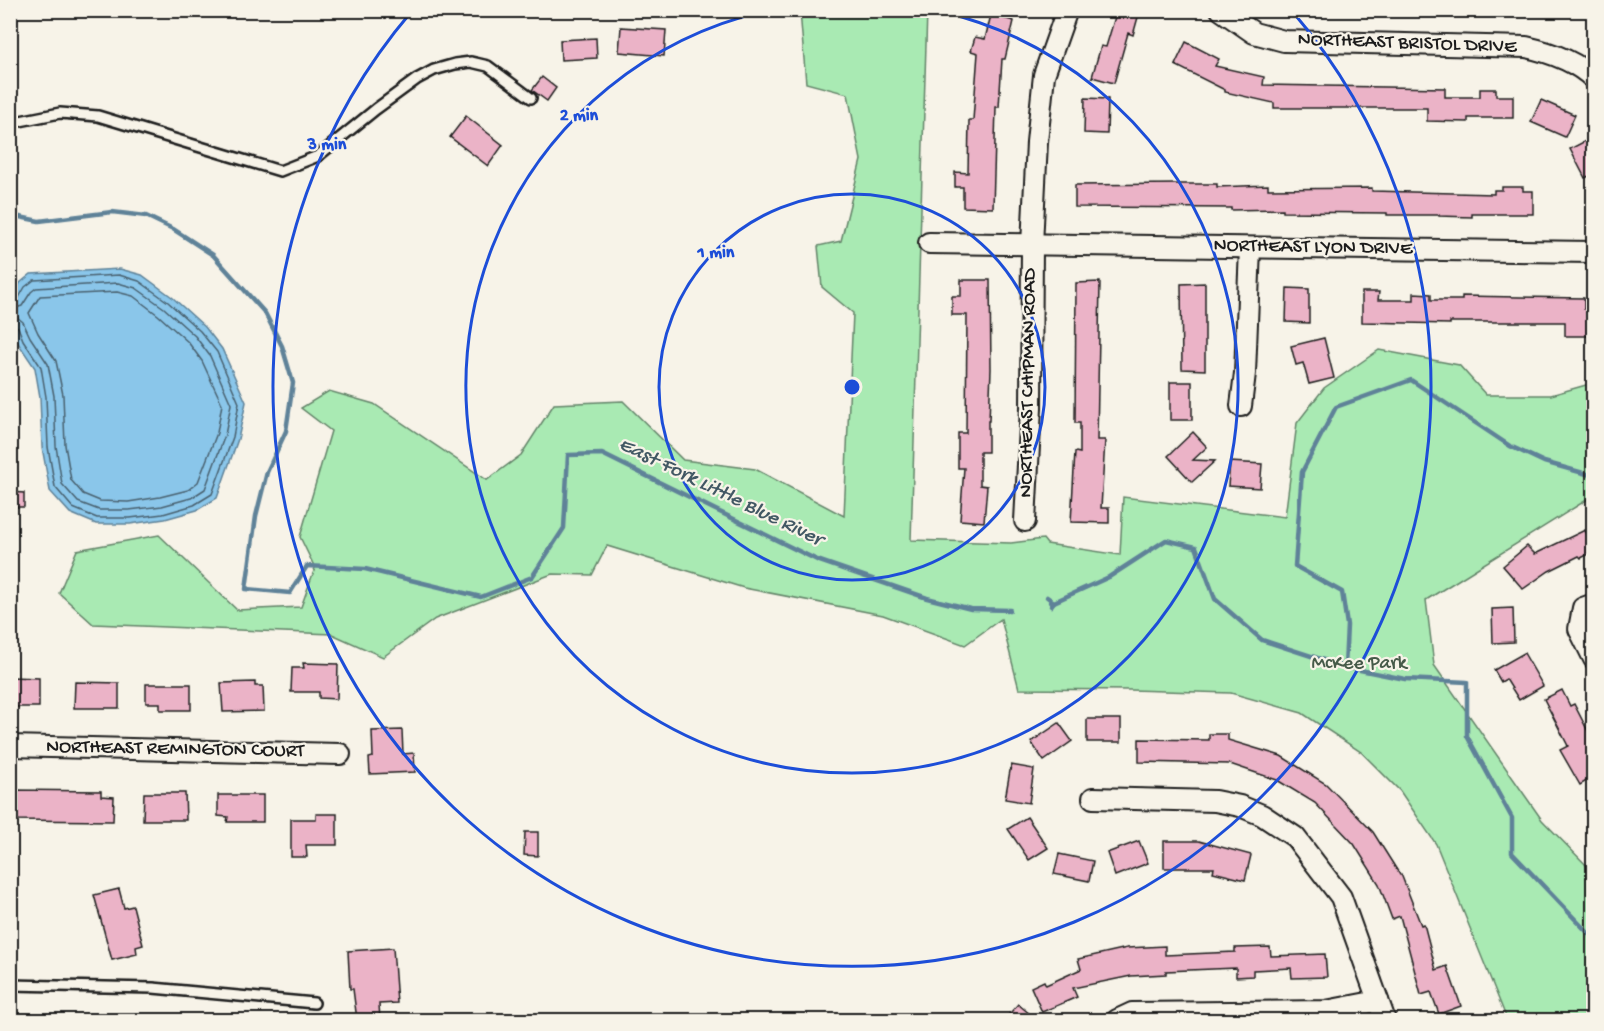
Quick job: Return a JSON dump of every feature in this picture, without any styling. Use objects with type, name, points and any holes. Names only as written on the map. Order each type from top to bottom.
[{"type":"street","name":"NORTHEAST CHIPMAN ROAD","points":[[1025,521],[1031,408],[1032,245],[1037,142],[1044,75],[1066,10]]},
{"type":"street","name":"NORTHEAST BRISTOL DRIVE","points":[[1221,10],[1254,33],[1284,40],[1526,47],[1556,56],[1581,69],[1593,79]]},
{"type":"street","name":"NORTHEAST CHIPMAN ROAD","points":[[929,243],[1032,245]]},
{"type":"street","name":"NORTHEAST LYON DRIVE","points":[[1032,245],[1593,252]]},
{"type":"street","points":[[1241,406],[1245,373],[1250,248]]},
{"type":"street","points":[[1593,604],[1583,608],[1579,629],[1593,658]]},
{"type":"street","name":"NORTHEAST REMINGTON COURT","points":[[10,746],[340,754]]},
{"type":"street","points":[[1093,798],[1223,803],[1240,806],[1263,815],[1294,837],[1341,897],[1385,1020]]},
{"type":"street","points":[[1117,1020],[1132,1013],[1228,1016],[1326,1011],[1378,1001]]},
{"type":"lane","points":[[10,123],[60,113],[98,116],[280,171],[318,156],[375,109],[417,79],[434,70],[471,62],[488,66],[531,98]]},
{"type":"lane","points":[[10,985],[153,988],[314,1003]]},
{"type":"green space","name":"McKee Park","points":[[800,11],[927,11],[911,540],[1011,543],[1043,539],[1047,544],[1120,555],[1123,497],[1285,517],[1297,423],[1324,388],[1379,350],[1459,365],[1486,395],[1551,395],[1593,383],[1593,496],[1426,600],[1434,665],[1542,820],[1593,872],[1593,1020],[1516,1020],[1506,1017],[1436,844],[1400,791],[1361,752],[1302,713],[1231,693],[1019,689],[1001,619],[965,645],[883,615],[744,588],[607,546],[592,575],[552,574],[435,619],[383,657],[332,634],[93,624],[59,593],[77,550],[159,535],[237,610],[301,607],[315,568],[300,537],[331,431],[301,408],[329,391],[374,404],[487,480],[521,455],[554,404],[623,401],[683,460],[755,469],[844,516],[853,313],[822,287],[818,246],[841,241],[861,160],[848,94],[806,83]]},
{"type":"water","points":[[120,269],[142,275],[172,297],[205,327],[222,349],[246,402],[238,439],[217,498],[197,510],[165,519],[130,524],[96,524],[70,513],[50,491],[42,447],[40,397],[35,368],[18,343],[11,323],[11,301],[20,283],[31,274]]},
{"type":"building","points":[[1117,10],[1140,10],[1133,35],[1128,33],[1114,83],[1092,77],[1101,46],[1106,47]]},
{"type":"building","points":[[991,15],[1014,21],[1005,59],[1002,59],[999,107],[996,107],[993,208],[963,207],[963,187],[955,187],[955,172],[968,173],[969,120],[973,120],[978,53],[971,51],[975,37],[985,39]]},
{"type":"building","points":[[621,27],[666,30],[664,56],[619,52]]},
{"type":"building","points":[[596,38],[597,58],[561,60],[560,40]]},
{"type":"building","points":[[1186,42],[1219,59],[1215,66],[1264,77],[1263,85],[1445,88],[1445,97],[1480,97],[1480,89],[1496,89],[1496,96],[1513,96],[1513,118],[1468,118],[1468,122],[1427,121],[1427,108],[1274,108],[1274,103],[1225,92],[1175,65]]},
{"type":"building","points":[[542,77],[556,88],[547,101],[532,90]]},
{"type":"building","points":[[1085,98],[1108,99],[1107,134],[1084,133]]},
{"type":"building","points":[[1541,100],[1575,115],[1565,137],[1531,122]]},
{"type":"building","points":[[466,116],[503,145],[488,166],[450,137]]},
{"type":"building","points":[[1593,137],[1593,174],[1585,178],[1570,149]]},
{"type":"building","points":[[1217,184],[1217,187],[1268,185],[1268,189],[1372,188],[1372,191],[1494,194],[1494,190],[1502,190],[1502,187],[1523,187],[1523,191],[1533,191],[1533,214],[1472,214],[1472,217],[1283,212],[1283,209],[1075,207],[1075,185]]},
{"type":"building","points":[[961,280],[990,280],[991,369],[988,452],[980,452],[980,485],[987,486],[984,522],[960,520],[964,468],[958,468],[958,433],[966,433],[967,315],[952,315],[952,296],[961,296]]},
{"type":"building","points":[[1100,282],[1097,440],[1105,440],[1101,508],[1109,508],[1109,523],[1071,522],[1075,452],[1080,453],[1080,423],[1075,423],[1076,283]]},
{"type":"building","points":[[1205,283],[1205,370],[1182,369],[1181,284]]},
{"type":"building","points":[[1287,288],[1309,289],[1309,323],[1286,322]]},
{"type":"building","points":[[1362,292],[1379,292],[1378,300],[1414,300],[1414,293],[1431,294],[1431,300],[1462,300],[1462,296],[1584,298],[1584,309],[1593,309],[1593,336],[1565,336],[1565,322],[1450,322],[1450,324],[1362,322]]},
{"type":"building","points":[[1324,338],[1334,378],[1309,384],[1303,363],[1296,365],[1291,346]]},
{"type":"building","points":[[1170,382],[1192,382],[1192,420],[1170,420]]},
{"type":"building","points":[[1193,432],[1207,447],[1193,460],[1215,461],[1192,482],[1168,456]]},
{"type":"building","points":[[1230,462],[1262,464],[1260,488],[1228,486]]},
{"type":"building","points":[[10,492],[24,493],[24,507],[10,507]]},
{"type":"building","points":[[1585,530],[1593,552],[1581,558],[1579,556],[1549,571],[1523,589],[1503,566],[1527,546],[1535,554]]},
{"type":"building","points":[[1513,608],[1514,642],[1493,643],[1492,609]]},
{"type":"building","points":[[1524,653],[1543,686],[1519,700],[1506,679],[1501,682],[1494,670]]},
{"type":"building","points":[[303,663],[338,664],[337,699],[319,698],[319,692],[291,692],[292,668],[304,668]]},
{"type":"building","points":[[10,677],[39,678],[39,707],[10,707]]},
{"type":"building","points":[[75,682],[119,683],[119,708],[74,708]]},
{"type":"building","points":[[255,682],[255,686],[263,686],[264,711],[223,712],[221,683]]},
{"type":"building","points":[[146,684],[191,684],[191,710],[160,710],[160,703],[146,703]]},
{"type":"building","points":[[1562,690],[1570,706],[1574,704],[1593,741],[1593,777],[1580,785],[1560,750],[1568,746],[1544,699]]},
{"type":"building","points":[[1087,719],[1121,719],[1121,742],[1087,742]]},
{"type":"building","points":[[1059,723],[1072,741],[1044,761],[1031,742]]},
{"type":"building","points":[[402,730],[403,754],[414,753],[415,772],[370,774],[369,758],[373,757],[372,731]]},
{"type":"building","points":[[1209,734],[1228,734],[1228,740],[1281,756],[1326,784],[1373,832],[1401,874],[1421,925],[1424,924],[1436,970],[1447,966],[1461,1006],[1439,1014],[1431,992],[1421,995],[1400,916],[1392,919],[1379,884],[1354,844],[1315,803],[1277,780],[1230,764],[1139,762],[1139,739],[1209,740]]},
{"type":"building","points":[[1011,765],[1034,769],[1029,803],[1005,799]]},
{"type":"building","points":[[10,790],[101,791],[101,796],[114,797],[113,821],[10,820]]},
{"type":"building","points":[[144,793],[185,793],[186,820],[143,820]]},
{"type":"building","points":[[218,795],[263,795],[263,822],[227,822],[228,817],[218,816]]},
{"type":"building","points":[[316,814],[337,814],[337,845],[306,845],[307,857],[291,857],[291,819],[316,819]]},
{"type":"building","points":[[1027,817],[1048,848],[1029,860],[1008,829]]},
{"type":"building","points":[[525,832],[538,832],[538,856],[524,855]]},
{"type":"building","points":[[1139,841],[1148,863],[1115,876],[1107,853]]},
{"type":"building","points":[[1164,841],[1199,841],[1251,855],[1245,880],[1213,872],[1214,868],[1164,868]]},
{"type":"building","points":[[1059,854],[1093,861],[1089,881],[1054,874]]},
{"type":"building","points":[[119,889],[124,908],[133,906],[143,945],[136,947],[137,954],[112,960],[94,895]]},
{"type":"building","points":[[1165,946],[1165,955],[1235,952],[1235,948],[1270,947],[1271,956],[1325,954],[1327,977],[1292,978],[1291,968],[1253,970],[1253,976],[1236,977],[1236,968],[1166,971],[1166,974],[1131,976],[1073,988],[1077,997],[1042,1012],[1031,987],[1044,981],[1046,985],[1081,969],[1078,959],[1127,948]]},
{"type":"building","points":[[393,948],[397,1003],[379,1004],[380,1020],[357,1020],[353,989],[350,989],[348,951]]},
{"type":"building","points":[[1018,1004],[1037,1020],[1004,1020]]},
{"type":"waterway","name":"East Fork Little Blue River","points":[[10,215],[39,221],[112,212],[146,216],[173,229],[213,255],[265,313],[282,346],[293,383],[286,431],[267,472],[256,516],[246,589],[290,593],[307,566],[365,569],[481,597],[532,577],[564,528],[568,455],[602,454],[817,560],[927,598],[971,609],[1010,610]]},
{"type":"waterway","points":[[1345,667],[1347,625],[1342,592],[1295,566],[1302,472],[1336,407],[1411,380],[1510,446],[1544,462],[1594,476]]},
{"type":"waterway","name":"East Fork Little Blue River","points":[[1050,602],[1109,577],[1166,540],[1196,547],[1215,599],[1262,640],[1345,667],[1405,679],[1467,682],[1467,736],[1512,818],[1512,853],[1594,939]]},
{"type":"waterway","name":"East Fork Little Blue River","points":[[1047,597],[1054,602],[1051,606]]}]
